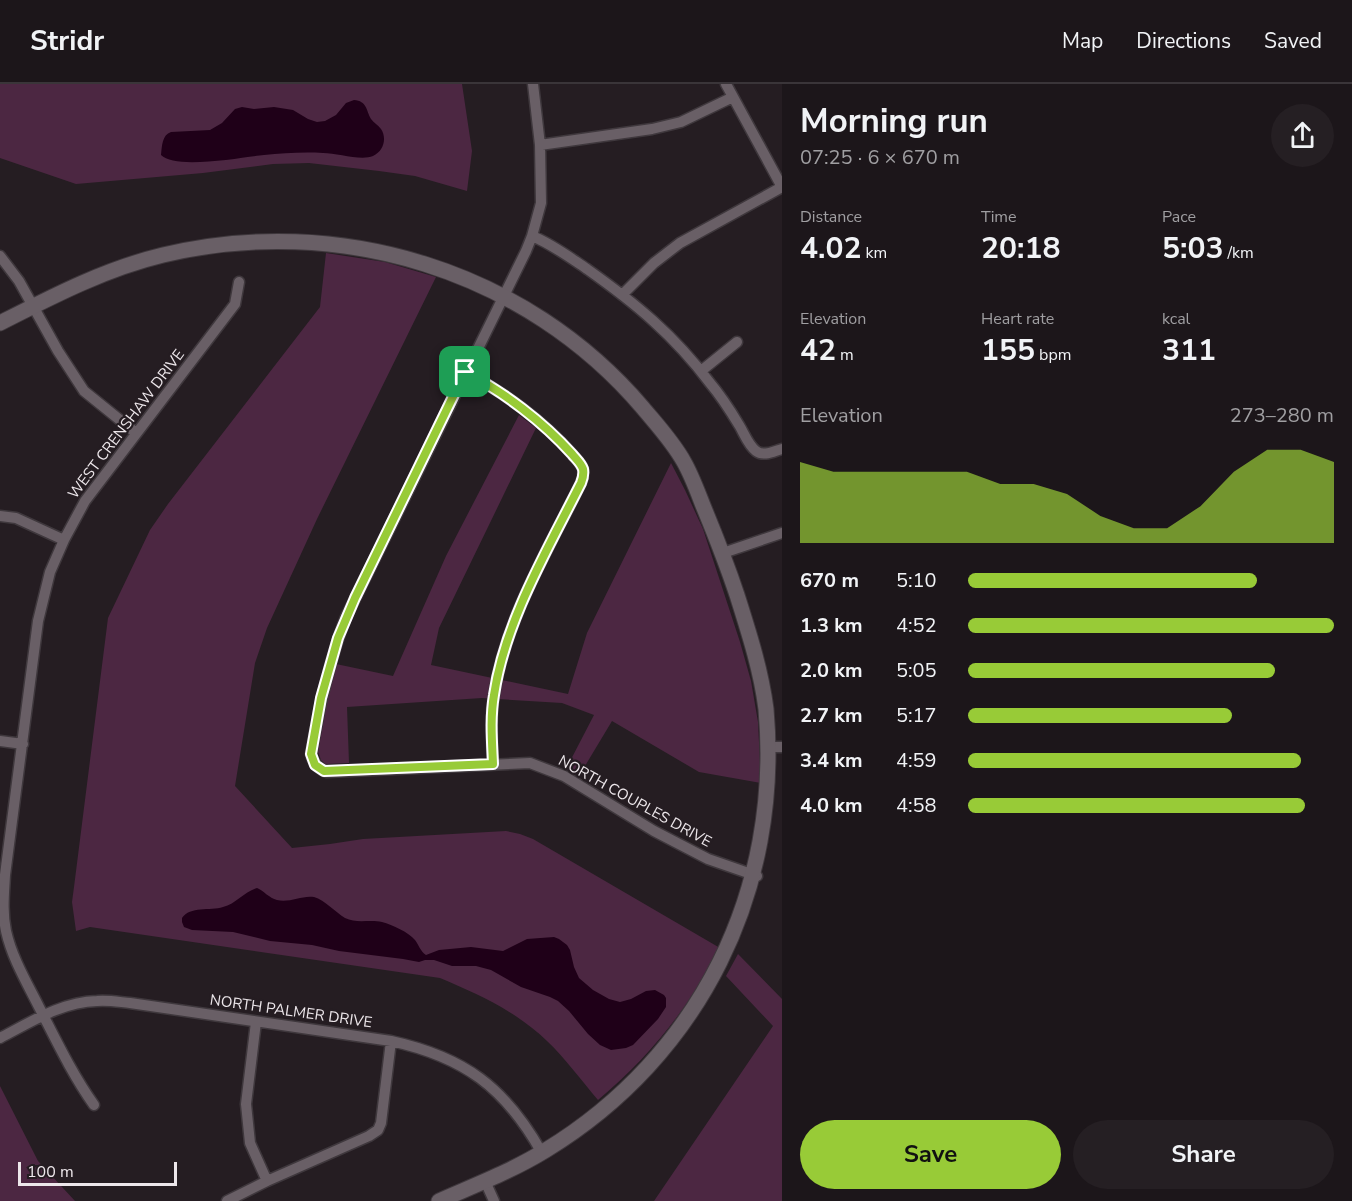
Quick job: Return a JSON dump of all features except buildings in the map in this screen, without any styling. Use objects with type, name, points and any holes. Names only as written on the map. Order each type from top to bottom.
[{"type":"street","points":[[493,764],[493,705],[503,651],[522,603],[584,474],[582,466],[561,441],[534,417],[465,372],[532,236],[541,203],[540,145],[533,84]]},
{"type":"street","points":[[623,294],[654,263],[680,243],[782,187],[726,84]]},
{"type":"street","points":[[540,145],[652,129],[681,122],[733,97]]},
{"type":"street","points":[[532,236],[567,256],[623,294],[662,328],[701,371],[727,406],[750,444],[760,453],[782,449]]},
{"type":"street","points":[[0,323],[92,278],[146,259],[201,247],[254,242],[320,243],[393,254],[457,275],[534,313],[590,354],[610,372],[669,438],[686,465],[723,553],[750,637],[776,747],[765,842],[757,876],[738,931],[717,975],[683,1026],[652,1063],[613,1101],[572,1133],[542,1152],[439,1201]]},
{"type":"street","points":[[0,256],[19,281],[58,351],[84,391],[136,433]]},
{"type":"street","name":"WEST CRENSHAW DRIVE","points":[[94,1105],[79,1084],[16,961],[7,934],[3,904],[3,874],[41,609],[50,573],[64,540],[85,501],[235,304],[239,282]]},
{"type":"street","points":[[701,371],[737,342]]},
{"type":"street","name":"NORTH COUPLES DRIVE","points":[[465,372],[355,598],[338,638],[321,698],[311,754],[313,761],[327,772],[530,763],[564,776],[654,831],[708,859],[757,876]]},
{"type":"street","points":[[0,516],[16,518],[64,540]]},
{"type":"street","points":[[723,553],[782,533]]},
{"type":"street","points":[[0,741],[23,744]]},
{"type":"street","name":"NORTH PALMER DRIVE","points":[[0,1038],[57,1009],[82,1002],[111,1001],[391,1041],[424,1049],[452,1060],[478,1076],[512,1107],[542,1152]]},
{"type":"street","points":[[256,1022],[246,1104],[250,1143],[267,1181]]},
{"type":"street","points":[[227,1201],[364,1139],[378,1130],[381,1123],[391,1041]]},
{"type":"street","points":[[485,1181],[494,1201]]},
{"type":"shaded area","points":[[0,84],[462,84],[472,151],[467,191],[415,176],[309,163],[273,164],[203,173],[76,184],[0,158]]},
{"type":"shaded area","points":[[354,100],[366,106],[371,119],[383,133],[382,148],[373,156],[362,158],[329,153],[294,153],[180,162],[161,155],[163,141],[168,133],[210,130],[222,123],[235,109],[242,107],[254,109],[274,107],[293,110],[317,122],[325,121],[336,115],[346,103]]},
{"type":"shaded area","points":[[326,253],[385,262],[436,277],[317,519],[267,628],[255,663],[235,786],[292,848],[363,839],[506,831],[520,834],[533,839],[720,948],[694,992],[662,1036],[625,1076],[598,1100],[560,1054],[535,1030],[496,1004],[440,978],[90,927],[76,931],[72,902],[108,618],[150,530],[320,307]]},
{"type":"shaded area","points":[[519,415],[536,428],[439,628],[431,665],[568,694],[587,633],[671,463],[703,529],[751,681],[758,722],[761,783],[699,772],[612,721],[579,776],[566,769],[594,715],[562,703],[482,698],[347,707],[349,763],[325,764],[321,760],[318,752],[330,684],[336,664],[393,676],[446,556]]},
{"type":"shaded area","points":[[257,888],[277,900],[287,901],[314,897],[350,920],[377,921],[391,925],[412,937],[426,955],[439,950],[471,947],[503,951],[527,939],[554,937],[567,945],[579,978],[593,990],[620,1002],[646,991],[655,990],[666,998],[666,1007],[658,1019],[633,1045],[611,1050],[600,1045],[588,1034],[558,1001],[521,987],[491,970],[476,966],[452,966],[434,960],[419,962],[339,951],[312,945],[270,941],[233,932],[192,930],[184,927],[182,918],[186,914],[228,905]]},
{"type":"shaded area","points":[[738,954],[782,999],[782,1201],[654,1201],[773,1026],[726,976]]},
{"type":"shaded area","points":[[0,1086],[38,1161],[75,1201],[0,1201]]},
{"type":"route","points":[[465,372],[534,417],[561,441],[580,463],[584,474],[522,603],[503,651],[493,705],[493,764],[324,771],[315,765],[311,754],[321,698],[338,638],[355,598],[465,372]]}]
